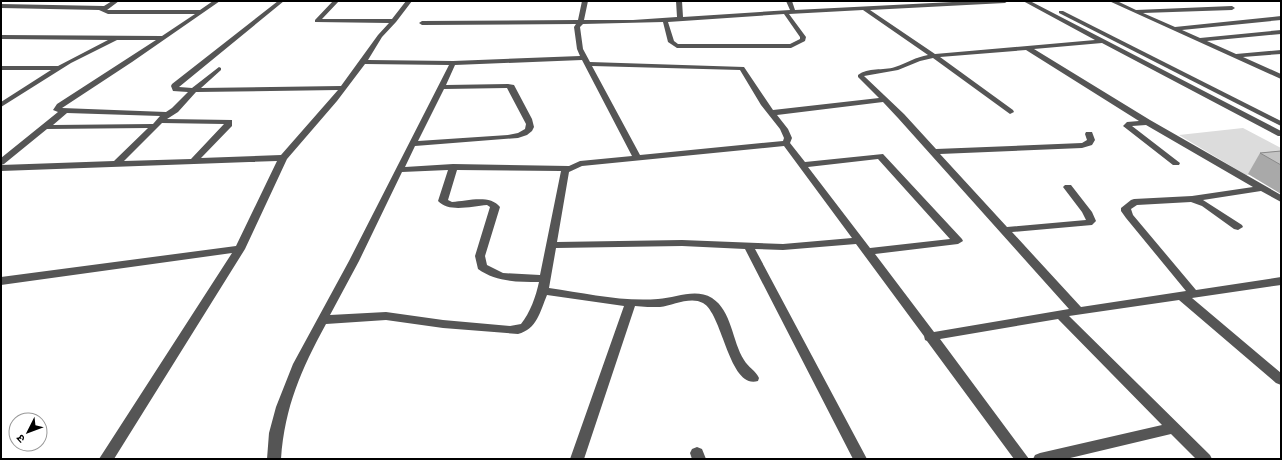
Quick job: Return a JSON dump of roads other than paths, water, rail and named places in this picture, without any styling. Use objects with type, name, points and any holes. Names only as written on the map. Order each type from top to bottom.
[{"type":"street","points":[[47,7],[58,1]]},
{"type":"street","points":[[1,6],[103,8],[116,1]]},
{"type":"street","points":[[167,114],[57,110],[60,106],[84,89],[164,38],[216,1]]},
{"type":"street","points":[[281,1],[177,84],[174,88],[180,90],[342,88]]},
{"type":"street","points":[[336,1],[317,21],[394,21]]},
{"type":"street","points":[[106,459],[240,249],[283,158],[326,110],[364,62],[380,36],[394,21],[409,1]]},
{"type":"street","points":[[585,1],[580,24],[577,28],[580,49],[637,158]]},
{"type":"street","points":[[679,1],[680,19]]},
{"type":"street","points":[[789,1],[793,12]]},
{"type":"street","points":[[422,23],[580,24],[928,3],[1005,1]]},
{"type":"street","points":[[1026,1],[1281,134]]},
{"type":"street","points":[[1040,1],[1281,124]]},
{"type":"street","points":[[1112,1],[1281,77]]},
{"type":"street","points":[[103,8],[102,10],[108,12],[201,12]]},
{"type":"street","points":[[864,8],[934,56],[1010,112]]},
{"type":"street","points":[[1136,12],[1232,8]]},
{"type":"street","points":[[665,20],[671,42],[677,46],[791,46],[803,40],[803,37],[785,12]]},
{"type":"street","points":[[1175,29],[1279,19]]},
{"type":"street","points":[[1199,40],[1281,32]]},
{"type":"street","points":[[1,37],[164,38]]},
{"type":"street","points":[[1,105],[59,68],[116,38]]},
{"type":"street","points":[[1078,311],[934,152],[860,76],[861,74],[896,69],[918,59],[934,56],[1102,41]]},
{"type":"street","points":[[1028,48],[1147,122],[1281,199]]},
{"type":"street","points":[[1236,57],[1281,52]]},
{"type":"street","points":[[364,62],[453,64],[586,61],[742,68],[765,105],[784,129],[788,138],[786,143]]},
{"type":"street","points":[[274,459],[277,429],[284,402],[299,363],[353,262],[453,64]]},
{"type":"street","points":[[1,68],[59,68]]},
{"type":"street","points":[[116,164],[167,114],[175,110],[194,90],[219,69]]},
{"type":"street","points":[[1273,73],[1281,73]]},
{"type":"street","points":[[412,144],[508,137],[522,134],[528,131],[530,127],[531,124],[511,87],[441,87]]},
{"type":"street","points":[[771,113],[885,100]]},
{"type":"street","points":[[1,162],[65,111]]},
{"type":"street","points":[[1268,117],[1281,116]]},
{"type":"street","points":[[44,127],[229,122],[229,124],[194,162]]},
{"type":"street","points":[[1147,122],[1130,124],[1127,126],[1176,163]]},
{"type":"street","points":[[934,152],[1082,146],[1089,143],[1091,140],[1090,134]]},
{"type":"street","points":[[399,170],[453,167],[568,168],[580,164],[786,143]]},
{"type":"street","points":[[786,143],[1022,459]]},
{"type":"street","points":[[802,165],[880,156],[958,240],[867,252]]},
{"type":"street","points":[[1,168],[283,158]]},
{"type":"street","points":[[453,167],[443,202],[450,205],[491,203],[494,207],[480,256],[482,267],[493,275],[544,285],[595,299],[659,303],[696,296],[709,301],[718,313],[738,364],[744,372],[753,378]]},
{"type":"street","points":[[322,320],[386,316],[443,324],[518,330],[525,328],[530,322],[544,285],[564,174],[568,168]]},
{"type":"street","points":[[1005,230],[1088,223],[1091,221],[1087,212],[1068,187]]},
{"type":"street","points":[[1264,188],[1192,199],[1134,202],[1126,208],[1126,211],[1187,294],[1281,380]]},
{"type":"street","points":[[1192,199],[1205,204],[1238,227]]},
{"type":"street","points":[[551,245],[675,243],[748,245],[783,248],[858,241]]},
{"type":"street","points":[[748,245],[860,459]]},
{"type":"street","points":[[1,281],[240,249]]},
{"type":"street","points":[[930,337],[1078,311],[1281,281]]},
{"type":"street","points":[[577,459],[631,302]]},
{"type":"street","points":[[1060,314],[1205,459]]},
{"type":"street","points":[[1040,459],[1174,428]]}]
